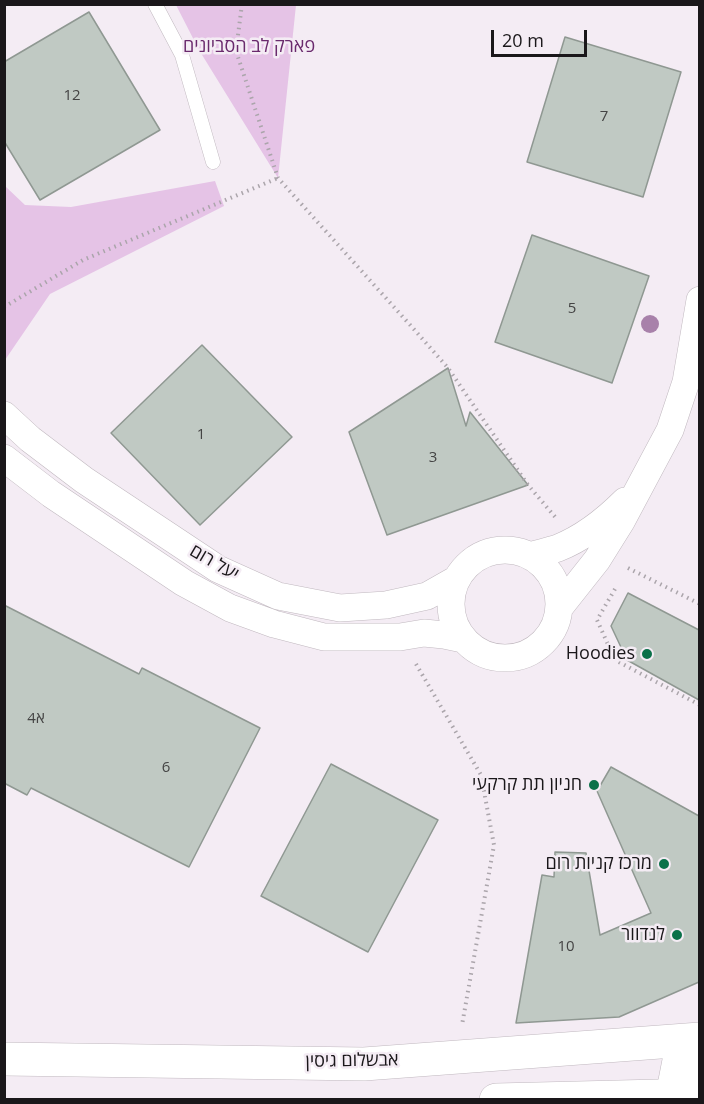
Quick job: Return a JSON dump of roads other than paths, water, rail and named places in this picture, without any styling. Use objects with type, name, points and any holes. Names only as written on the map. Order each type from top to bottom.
[{"type":"street","points":[[560,609],[622,520],[670,430],[686,382],[699,300]]},
{"type":"street","name":"יעל רום","points":[[4,416],[84,480],[218,569],[278,596],[340,608],[386,605],[427,596],[457,579]]},
{"type":"street","name":"יעל רום","points":[[4,458],[51,494],[184,583],[230,608],[274,624],[324,637],[399,637],[423,633],[463,639]]},
{"type":"street","points":[[530,556],[558,548],[574,540],[610,516],[646,475]]},
{"type":"street","points":[[496,550],[512,550],[530,556],[543,566],[555,581],[560,609],[550,636],[538,648],[521,656],[498,658],[480,653],[463,639],[457,630],[450,603],[457,579],[463,569],[478,557],[496,550]]},
{"type":"street","points":[[496,1100],[684,1094],[693,1034]]},
{"type":"street","name":"אבשלום גיסין","points":[[4,1059],[364,1064],[693,1034]]},
{"type":"lane","points":[[154,4],[182,55],[213,162]]},
{"type":"place","name":"Hoodies","points":[[647,654]]},
{"type":"place","name":"חניון תת קרקעי","points":[[594,785]]},
{"type":"place","name":"מרכז קניות רום","points":[[664,864]]},
{"type":"place","name":"לנדוור","points":[[677,935]]},
{"type":"park label","name":"פארק לב הסביונים","points":[[249,47]]}]
